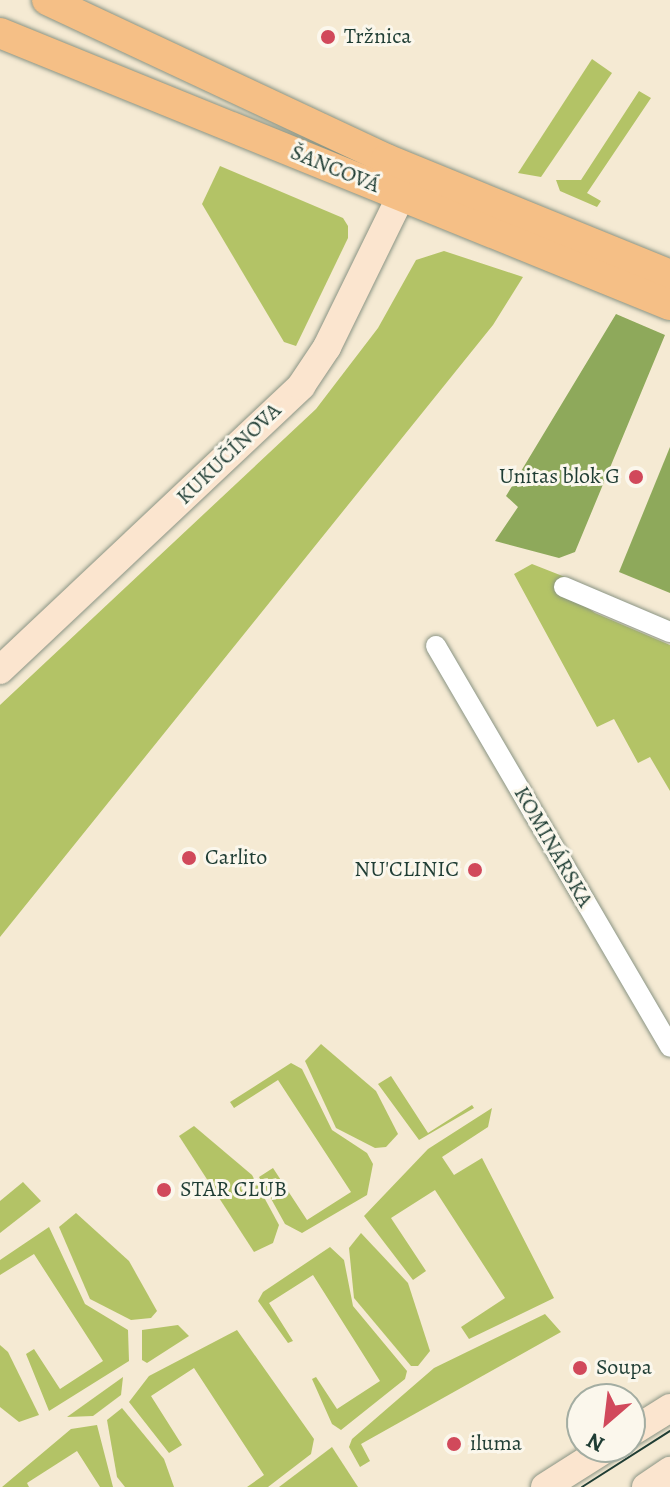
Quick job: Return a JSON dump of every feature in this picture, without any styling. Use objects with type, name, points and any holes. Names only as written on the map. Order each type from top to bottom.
[{"type":"main road","name":"ŠANCOVÁ","points":[[48,0],[386,159],[670,275]]},
{"type":"main road","name":"ŠANCOVÁ","points":[[0,33],[670,305]]},
{"type":"street","name":"KUKUČÍNOVA","points":[[0,670],[301,386],[327,347],[401,196]]},
{"type":"street","points":[[564,587],[670,632]]},
{"type":"street","name":"KOMINÁRSKA","points":[[436,646],[670,1047]]},
{"type":"street","points":[[646,1423],[670,1408]]},
{"type":"street","points":[[545,1487],[583,1463]]},
{"type":"street","points":[[646,1487],[670,1471]]},
{"type":"green space","points":[[592,59],[612,73],[541,177],[518,173]]},
{"type":"green space","points":[[639,91],[651,98],[587,193],[601,201],[597,207],[560,191],[556,180],[581,180]]},
{"type":"green space","points":[[220,166],[343,218],[348,226],[348,238],[296,346],[284,342],[202,204]]},
{"type":"green space","points":[[444,251],[523,277],[493,325],[0,937],[0,705],[316,409],[378,328],[416,260]]},
{"type":"green space","points":[[616,314],[665,335],[575,552],[559,558],[495,541],[518,507],[506,496]]},
{"type":"green space","points":[[670,447],[670,593],[619,572]]},
{"type":"green space","points":[[532,564],[565,577],[560,589],[595,613],[670,645],[670,791],[650,757],[638,763],[614,719],[597,727],[514,574]]},
{"type":"green space","points":[[321,1044],[376,1091],[398,1134],[386,1147],[375,1148],[336,1128],[305,1061]]},
{"type":"green space","points":[[291,1063],[302,1069],[332,1130],[367,1153],[373,1164],[367,1195],[302,1233],[285,1224],[259,1177],[273,1168],[307,1220],[351,1192],[278,1080],[234,1108],[230,1102]]},
{"type":"green space","points":[[391,1076],[428,1133],[472,1105],[474,1108],[419,1140],[378,1084]]},
{"type":"green space","points":[[492,1108],[488,1127],[442,1157],[454,1175],[482,1158],[554,1298],[469,1339],[461,1327],[505,1298],[435,1190],[391,1218],[426,1271],[413,1280],[364,1216],[428,1149]]},
{"type":"green space","points":[[194,1126],[252,1175],[279,1225],[273,1243],[254,1252],[179,1136]]},
{"type":"green space","points":[[23,1182],[41,1201],[0,1233],[0,1201]]},
{"type":"green space","points":[[76,1213],[129,1261],[157,1311],[151,1318],[131,1320],[90,1299],[59,1227]]},
{"type":"green space","points":[[49,1227],[85,1304],[128,1330],[129,1361],[49,1411],[26,1354],[34,1349],[60,1389],[103,1361],[34,1254],[0,1275],[0,1260]]},
{"type":"green space","points":[[361,1233],[408,1283],[430,1351],[418,1366],[411,1366],[354,1298],[349,1248]]},
{"type":"green space","points":[[330,1247],[344,1260],[353,1306],[407,1371],[405,1379],[341,1430],[332,1424],[312,1379],[316,1377],[337,1409],[380,1381],[313,1275],[269,1303],[293,1341],[288,1343],[258,1301],[263,1292]]},
{"type":"green space","points":[[545,1314],[561,1332],[361,1444],[370,1461],[360,1467],[349,1447],[352,1439],[434,1368]]},
{"type":"green space","points":[[178,1325],[189,1336],[147,1363],[142,1360],[142,1330]]},
{"type":"green space","points":[[237,1330],[314,1439],[311,1454],[268,1487],[247,1487],[264,1475],[194,1368],[151,1396],[182,1445],[169,1453],[129,1402],[149,1376]]},
{"type":"green space","points":[[0,1345],[8,1352],[39,1415],[19,1422],[0,1407]]},
{"type":"green space","points":[[123,1377],[121,1395],[93,1416],[67,1417]]},
{"type":"green space","points":[[122,1408],[164,1459],[174,1487],[125,1487],[117,1477],[107,1420]]},
{"type":"green space","points":[[97,1425],[113,1487],[100,1487],[77,1451],[27,1483],[29,1487],[2,1487],[71,1429]]},
{"type":"green space","points":[[332,1447],[358,1487],[279,1487]]},
{"type":"tram line","points":[[582,1487],[670,1431]]},
{"type":"place","name":"Tržnica","points":[[328,37]]},
{"type":"place","name":"Unitas blok G","points":[[636,477]]},
{"type":"place","name":"Carlito","points":[[189,858]]},
{"type":"place","name":"NU'CLINIC","points":[[475,870]]},
{"type":"place","name":"STAR CLUB","points":[[164,1190]]},
{"type":"place","name":"Soupa","points":[[580,1368]]},
{"type":"place","name":"iluma","points":[[454,1444]]}]
